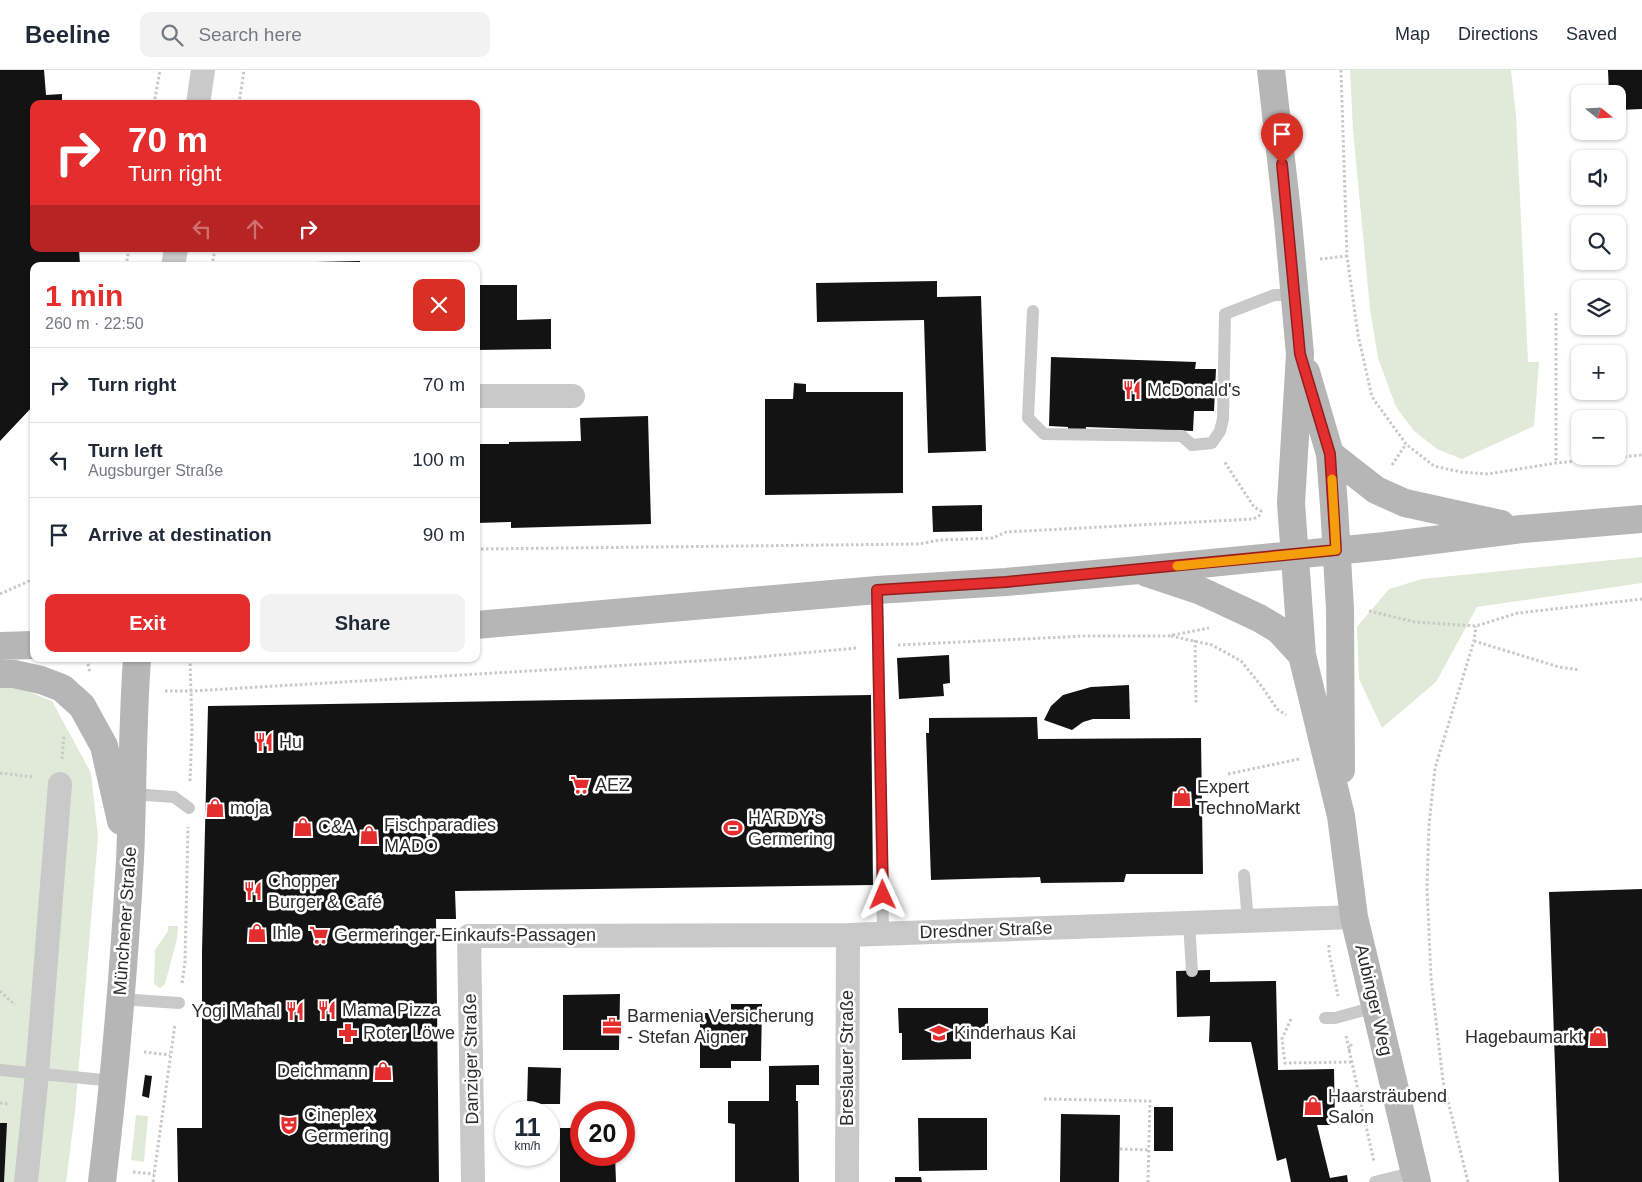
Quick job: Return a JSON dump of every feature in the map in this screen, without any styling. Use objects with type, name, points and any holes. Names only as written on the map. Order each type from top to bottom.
[{"type":"street","points":[[199,100],[203,70]]},
{"type":"street","points":[[1271,70],[1288,220],[1300,354]]},
{"type":"street","name":"Aubinger Weg","points":[[1300,354],[1330,454],[1340,609],[1341,816],[1344,917],[1375,1006],[1416,1177]]},
{"type":"street","name":"Aubinger Weg","points":[[1300,354],[1291,503],[1302,655],[1341,816]]},
{"type":"street","points":[[480,396],[573,396]]},
{"type":"street","points":[[1330,454],[1376,490],[1404,503],[1522,529]]},
{"type":"street","points":[[480,625],[877,590],[1006,582],[1138,570],[1522,529],[1642,519]]},
{"type":"street","points":[[1138,570],[1201,591],[1259,618],[1279,630],[1302,655]]},
{"type":"street","points":[[0,646],[30,645]]},
{"type":"street","name":"Münchener Straße","points":[[102,1182],[114,1081],[130,858],[137,662]]},
{"type":"street","points":[[0,674],[14,674],[41,680],[62,688],[82,706],[104,746],[130,858]]},
{"type":"street","points":[[26,1182],[37,1074],[60,784]]},
{"type":"street","name":"Dresdner Straße","points":[[468,936],[848,935],[1344,917]]},
{"type":"street","name":"Breslauer Straße","points":[[847,1182],[848,935]]},
{"type":"street","name":"Danziger Straße","points":[[468,936],[473,1182]]},
{"type":"lane","points":[[1033,311],[1028,418],[1044,434],[1182,436],[1192,445],[1212,442],[1220,431],[1223,419],[1225,314],[1274,295],[1294,294]]},
{"type":"lane","points":[[877,590],[883,933]]},
{"type":"lane","points":[[132,794],[174,797],[189,808]]},
{"type":"lane","points":[[1244,876],[1248,921]]},
{"type":"lane","points":[[1189,922],[1192,970]]},
{"type":"lane","points":[[120,999],[179,1003]]},
{"type":"lane","points":[[1325,1018],[1375,1006]]},
{"type":"lane","points":[[0,1070],[114,1081]]},
{"type":"lane","points":[[1377,1182],[1416,1177]]},
{"type":"path","points":[[155,100],[160,70]]},
{"type":"path","points":[[240,100],[244,70]]},
{"type":"path","points":[[1341,70],[1347,256],[1358,335],[1372,397],[1406,444],[1434,466],[1461,472],[1488,474],[1556,463],[1642,455]]},
{"type":"path","points":[[1556,313],[1556,463]]},
{"type":"path","points":[[480,549],[919,544],[940,540],[993,538],[1006,532],[1253,519],[1259,516],[1261,511],[1254,507],[1212,442]]},
{"type":"path","points":[[1391,466],[1406,444]]},
{"type":"path","points":[[0,594],[29,581]]},
{"type":"path","points":[[1365,610],[1415,622],[1476,626],[1518,613],[1642,599]]},
{"type":"path","points":[[1468,1182],[1443,1081],[1431,978],[1427,888],[1429,825],[1436,768],[1474,641],[1476,626]]},
{"type":"path","points":[[1168,636],[1212,627]]},
{"type":"path","points":[[192,691],[747,658],[878,646],[1085,636],[1168,636],[1196,640],[1212,645],[1241,661],[1263,688],[1277,710],[1291,718]]},
{"type":"path","points":[[1196,640],[1196,704]]},
{"type":"path","points":[[1474,641],[1559,667],[1580,670]]},
{"type":"path","points":[[153,1182],[185,962],[192,729],[190,662]]},
{"type":"path","points":[[1228,774],[1326,754]]},
{"type":"path","points":[[0,773],[36,777],[60,784]]},
{"type":"path","points":[[1344,917],[1328,952],[1377,1182]]},
{"type":"path","points":[[1291,1020],[1282,1039],[1285,1063],[1352,1062]]},
{"type":"path","points":[[143,1052],[170,1056]]},
{"type":"path","points":[[1044,1099],[1150,1101],[1148,1182]]},
{"type":"path","points":[[1120,1149],[1149,1150]]},
{"type":"green space","points":[[1350,70],[1511,70],[1516,116],[1528,362],[1539,362],[1534,426],[1462,459],[1437,449],[1414,431],[1396,407],[1378,358],[1370,309],[1353,130]]},
{"type":"green space","points":[[1642,557],[1642,583],[1477,607],[1436,682],[1382,728],[1359,679],[1357,627],[1389,589],[1422,579]]},
{"type":"green space","points":[[0,684],[10,684],[52,701],[91,773],[98,837],[75,1112],[66,1182],[0,1182]]},
{"type":"green space","points":[[168,926],[178,926],[177,939],[165,984],[160,988],[154,984],[155,950],[168,931]]},
{"type":"green space","points":[[136,1115],[148,1116],[144,1162],[131,1160]]},
{"type":"building","points":[[0,70],[44,70],[46,95],[62,94],[62,100],[30,100],[30,252],[79,252],[80,262],[30,262],[30,409],[0,441]]},
{"type":"building","points":[[1608,70],[1642,70],[1642,109],[1626,110],[1626,85],[1609,85]]},
{"type":"building","points":[[360,261],[360,262],[316,262]]},
{"type":"building","points":[[937,281],[937,297],[981,296],[986,451],[928,453],[924,320],[817,322],[816,283]]},
{"type":"building","points":[[480,285],[517,285],[517,320],[551,319],[551,349],[480,350]]},
{"type":"building","name":"McDonald's","points":[[1051,357],[1196,362],[1195,369],[1216,369],[1214,411],[1194,411],[1193,431],[1086,427],[1086,431],[1068,430],[1068,427],[1049,426]]},
{"type":"building","points":[[794,383],[806,384],[806,392],[903,392],[903,493],[765,495],[765,399],[793,399]]},
{"type":"building","points":[[648,416],[651,524],[511,528],[511,522],[480,523],[480,444],[581,441],[580,418]]},
{"type":"building","points":[[982,505],[982,531],[933,532],[932,506]]},
{"type":"building","points":[[949,655],[950,683],[943,684],[944,696],[899,699],[897,658]]},
{"type":"building","points":[[1129,685],[1130,719],[1093,719],[1083,722],[1072,730],[1044,720],[1051,706],[1063,695],[1091,687]]},
{"type":"building","name":"Germeringer-Einkaufs-Passagen","points":[[871,695],[873,885],[455,891],[456,919],[436,919],[439,1182],[178,1182],[177,1128],[202,1128],[202,952],[208,706]]},
{"type":"building","points":[[1037,717],[1038,739],[1201,738],[1203,874],[1126,874],[1124,882],[1041,883],[1040,877],[931,880],[926,733],[929,733],[929,718]]},
{"type":"building","name":"Hagebaumarkt","points":[[1642,889],[1642,1182],[1559,1182],[1549,892]]},
{"type":"building","points":[[1210,970],[1210,982],[1276,981],[1278,1070],[1334,1069],[1335,1125],[1317,1125],[1330,1178],[1347,1175],[1348,1182],[1291,1182],[1286,1158],[1277,1161],[1251,1042],[1209,1042],[1210,1016],[1177,1017],[1176,971]]},
{"type":"building","points":[[620,994],[619,1050],[563,1050],[563,995]]},
{"type":"building","points":[[731,1004],[762,1004],[761,1061],[731,1061],[731,1068],[700,1068],[700,1013],[731,1013]]},
{"type":"building","points":[[898,1008],[988,1008],[988,1031],[971,1031],[971,1059],[902,1060],[902,1033],[899,1033]]},
{"type":"building","points":[[819,1065],[819,1085],[796,1085],[796,1101],[798,1101],[799,1182],[735,1182],[735,1124],[728,1123],[728,1101],[769,1101],[769,1066]]},
{"type":"building","points":[[528,1067],[561,1068],[560,1104],[560,1101],[527,1101]]},
{"type":"building","points":[[145,1075],[152,1076],[149,1098],[142,1096]]},
{"type":"building","points":[[1154,1107],[1173,1107],[1173,1151],[1154,1151]]},
{"type":"building","points":[[1061,1114],[1120,1115],[1119,1182],[1060,1182]]},
{"type":"building","points":[[918,1118],[987,1118],[987,1170],[919,1171]]},
{"type":"building","points":[[0,1123],[7,1123],[4,1182],[0,1182]]},
{"type":"building","points":[[560,1128],[570,1128],[570,1166],[615,1166],[616,1182],[560,1182]]},
{"type":"building","points":[[895,1177],[921,1177],[922,1182],[895,1182]]},
{"type":"slow traffic","points":[[1177,566],[1336,550],[1332,479]]},
{"type":"place","name":"McDonald's","points":[[1132,390]]},
{"type":"place","name":"Hu","points":[[264,742]]},
{"type":"place","name":"AEZ","points":[[580,785]]},
{"type":"place","name":"Expert TechnoMarkt","points":[[1182,797]]},
{"type":"place","name":"moja","points":[[215,808]]},
{"type":"place","name":"C&A","points":[[303,827]]},
{"type":"place","name":"HARDY's Germering","points":[[733,828]]},
{"type":"place","name":"Fischparadies MADO","points":[[369,835]]},
{"type":"place","name":"Chopper Burger & Café","points":[[253,891]]},
{"type":"place","name":"Ihle","points":[[257,933]]},
{"type":"place","name":"Germeringer-Einkaufs-Passagen","points":[[319,935]]},
{"type":"place","name":"Mama Pizza","points":[[327,1010]]},
{"type":"place","name":"Yogi Mahal","points":[[295,1011]]},
{"type":"place","name":"Barmenia Versicherung - Stefan Aigner","points":[[612,1026]]},
{"type":"place","name":"Roter Löwe","points":[[348,1033]]},
{"type":"place","name":"Kinderhaus Kai","points":[[939,1033]]},
{"type":"place","name":"Hagebaumarkt","points":[[1598,1037]]},
{"type":"place","name":"Deichmann","points":[[383,1071]]},
{"type":"place","name":"Haarsträubend Salon","points":[[1313,1106]]},
{"type":"place","name":"Cineplex Germering","points":[[289,1125]]},
{"type":"route","points":[[883,895],[877,590],[1006,582],[1336,550],[1330,454],[1300,354],[1282,164]]}]
